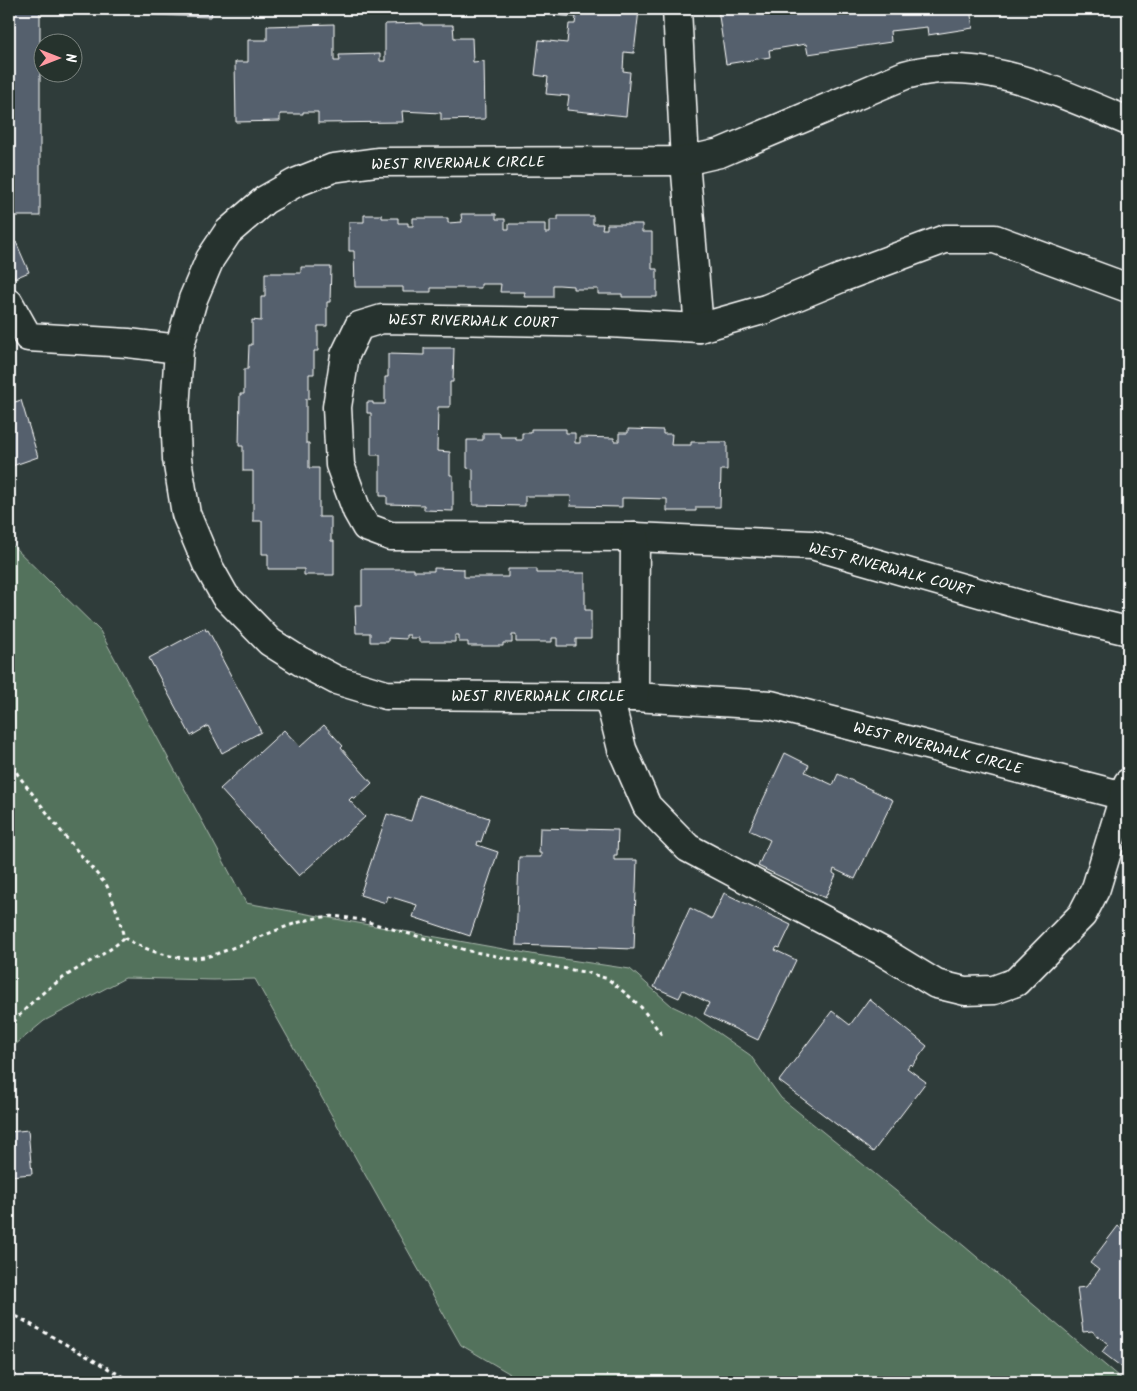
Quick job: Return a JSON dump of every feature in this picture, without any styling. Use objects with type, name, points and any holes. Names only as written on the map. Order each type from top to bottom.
[{"type":"street","points":[[677,9],[685,161],[699,328]]},
{"type":"street","name":"WEST RIVERWALK CIRCLE","points":[[1127,792],[771,705],[621,697],[386,695],[336,680],[270,642],[225,596],[207,564],[186,514],[177,459],[175,410],[178,349],[193,299],[210,259],[228,232],[265,200],[295,183],[332,168],[377,162],[685,161],[720,153],[905,75],[923,70],[947,68],[983,71],[1022,80],[1128,121]]},
{"type":"street","name":"WEST RIVERWALK COURT","points":[[1128,288],[996,238],[944,238],[766,309],[699,328],[609,323],[382,320],[359,326],[345,355],[338,407],[340,465],[357,511],[366,527],[390,536],[635,537],[812,545],[1036,609],[1128,632]]},
{"type":"street","points":[[9,303],[28,337],[128,343],[178,349]]},
{"type":"street","points":[[635,537],[621,697],[622,749],[647,806],[688,848],[882,951],[936,984],[965,991],[994,990],[1016,982],[1082,915],[1096,888],[1127,792]]},
{"type":"path","points":[[9,758],[18,775],[106,886],[118,914],[124,938],[139,947],[192,959],[212,956],[303,921],[324,917],[361,920],[469,951],[590,973],[608,979],[641,1006],[662,1035]]},
{"type":"path","points":[[9,1029],[32,1003],[56,982],[111,950],[124,938]]},
{"type":"path","points":[[9,1312],[132,1382]]},
{"type":"green space","points":[[9,542],[100,631],[246,903],[537,955],[630,969],[672,1006],[695,1017],[750,1055],[781,1098],[964,1246],[1125,1382],[524,1382],[461,1345],[255,979],[125,978],[44,1021],[9,1050]]},
{"type":"building","points":[[9,9],[40,9],[40,32],[32,32],[32,82],[40,82],[40,216],[9,216]]},
{"type":"building","points":[[152,9],[212,9],[211,17],[152,15]]},
{"type":"building","points":[[540,9],[639,10],[634,53],[624,52],[623,71],[630,72],[626,116],[567,110],[569,96],[546,94],[548,77],[535,75],[539,40],[567,43],[569,24],[575,24],[576,17],[540,14]]},
{"type":"building","points":[[718,9],[970,9],[973,28],[928,35],[927,27],[890,31],[891,42],[808,54],[806,44],[769,50],[770,57],[726,64]]},
{"type":"building","points":[[422,23],[422,25],[453,25],[454,38],[472,38],[473,62],[484,61],[485,119],[441,120],[441,113],[402,111],[403,122],[318,123],[318,112],[303,112],[303,114],[280,114],[280,121],[236,122],[235,62],[248,62],[248,40],[267,40],[267,26],[334,24],[334,61],[340,61],[339,55],[380,54],[380,61],[385,61],[385,24]]},
{"type":"building","points":[[461,214],[496,214],[496,219],[505,219],[505,229],[509,229],[509,224],[545,224],[545,233],[550,233],[550,220],[558,220],[558,216],[593,216],[593,224],[603,224],[602,229],[607,229],[607,224],[642,224],[642,232],[652,232],[652,269],[657,269],[657,297],[622,297],[622,294],[598,294],[598,289],[573,289],[573,286],[559,285],[553,285],[553,297],[524,297],[525,292],[500,292],[501,284],[481,284],[481,288],[431,288],[431,292],[403,292],[403,287],[355,287],[354,251],[349,251],[349,222],[364,222],[364,215],[382,215],[382,218],[398,218],[398,223],[408,223],[408,226],[413,226],[413,218],[448,218],[448,223],[462,222]]},
{"type":"building","points":[[16,242],[29,272],[15,278],[9,265],[9,245]]},
{"type":"building","points":[[301,267],[331,267],[330,302],[327,302],[327,326],[318,326],[318,351],[314,351],[314,374],[309,374],[309,399],[306,399],[306,443],[309,443],[309,468],[319,468],[319,517],[331,517],[331,541],[334,541],[334,575],[304,575],[304,569],[268,569],[268,554],[262,554],[262,521],[253,521],[253,471],[243,471],[243,446],[239,446],[240,394],[244,394],[244,369],[248,369],[249,345],[252,345],[252,320],[261,321],[261,297],[265,297],[265,273],[301,273]]},
{"type":"building","points":[[424,348],[454,348],[453,382],[450,382],[450,407],[438,407],[437,451],[450,452],[450,475],[453,475],[453,511],[424,510],[424,505],[387,504],[387,496],[380,496],[380,455],[371,455],[371,413],[367,413],[367,402],[385,404],[385,377],[388,377],[388,354],[424,355]]},
{"type":"building","points":[[9,391],[12,403],[21,400],[38,457],[9,467]]},
{"type":"building","points":[[531,429],[566,429],[566,433],[575,433],[575,443],[580,443],[580,437],[614,438],[614,441],[619,441],[619,433],[628,433],[628,429],[663,430],[663,434],[672,434],[671,445],[691,445],[691,442],[727,442],[727,470],[721,470],[720,507],[696,507],[696,511],[667,511],[667,499],[630,498],[622,498],[622,507],[570,506],[571,496],[525,496],[525,506],[473,505],[473,469],[467,468],[467,440],[483,440],[483,433],[500,433],[500,437],[516,437],[516,440],[522,440],[522,433],[531,433]]},
{"type":"building","points":[[434,568],[464,569],[464,577],[508,577],[508,569],[537,569],[537,573],[585,573],[585,610],[591,610],[591,639],[576,639],[576,646],[557,646],[557,638],[552,638],[552,642],[516,642],[516,635],[512,635],[512,643],[503,643],[503,646],[468,646],[468,642],[459,642],[459,635],[455,635],[455,642],[419,642],[419,638],[410,638],[410,635],[406,635],[406,639],[388,638],[388,642],[370,642],[370,633],[356,633],[355,605],[362,605],[362,569],[434,571]]},
{"type":"building","points":[[205,628],[206,631],[208,630],[221,654],[261,732],[222,753],[208,726],[191,736],[149,658]]},
{"type":"building","points":[[324,725],[343,746],[341,748],[372,783],[355,799],[352,797],[349,800],[365,817],[299,876],[220,789],[284,730],[300,747]]},
{"type":"building","points":[[785,753],[809,765],[805,772],[833,785],[838,774],[893,800],[855,879],[834,869],[833,873],[836,875],[825,898],[758,866],[770,840],[749,830]]},
{"type":"building","points":[[419,795],[489,818],[481,842],[478,841],[477,845],[498,852],[470,936],[413,917],[417,905],[388,896],[386,903],[360,895],[387,814],[411,821]]},
{"type":"building","points":[[540,828],[618,830],[617,855],[614,855],[614,860],[637,860],[634,949],[516,945],[519,857],[541,857],[541,853],[539,853]]},
{"type":"building","points":[[724,893],[791,925],[780,948],[777,947],[775,950],[796,960],[758,1040],[704,1014],[709,1003],[683,990],[679,998],[654,987],[690,908],[712,919]]},
{"type":"building","points":[[869,999],[927,1046],[912,1066],[910,1064],[907,1068],[926,1082],[873,1152],[779,1081],[832,1011],[850,1025]]},
{"type":"building","points":[[28,1130],[32,1174],[9,1176],[9,1132]]},
{"type":"building","points":[[1128,1202],[1128,1224],[1121,1218],[1124,1214],[1121,1212]]},
{"type":"building","points":[[1118,1226],[1128,1234],[1128,1372],[1102,1352],[1108,1344],[1092,1331],[1083,1332],[1077,1288],[1086,1287],[1099,1270],[1090,1263]]}]
